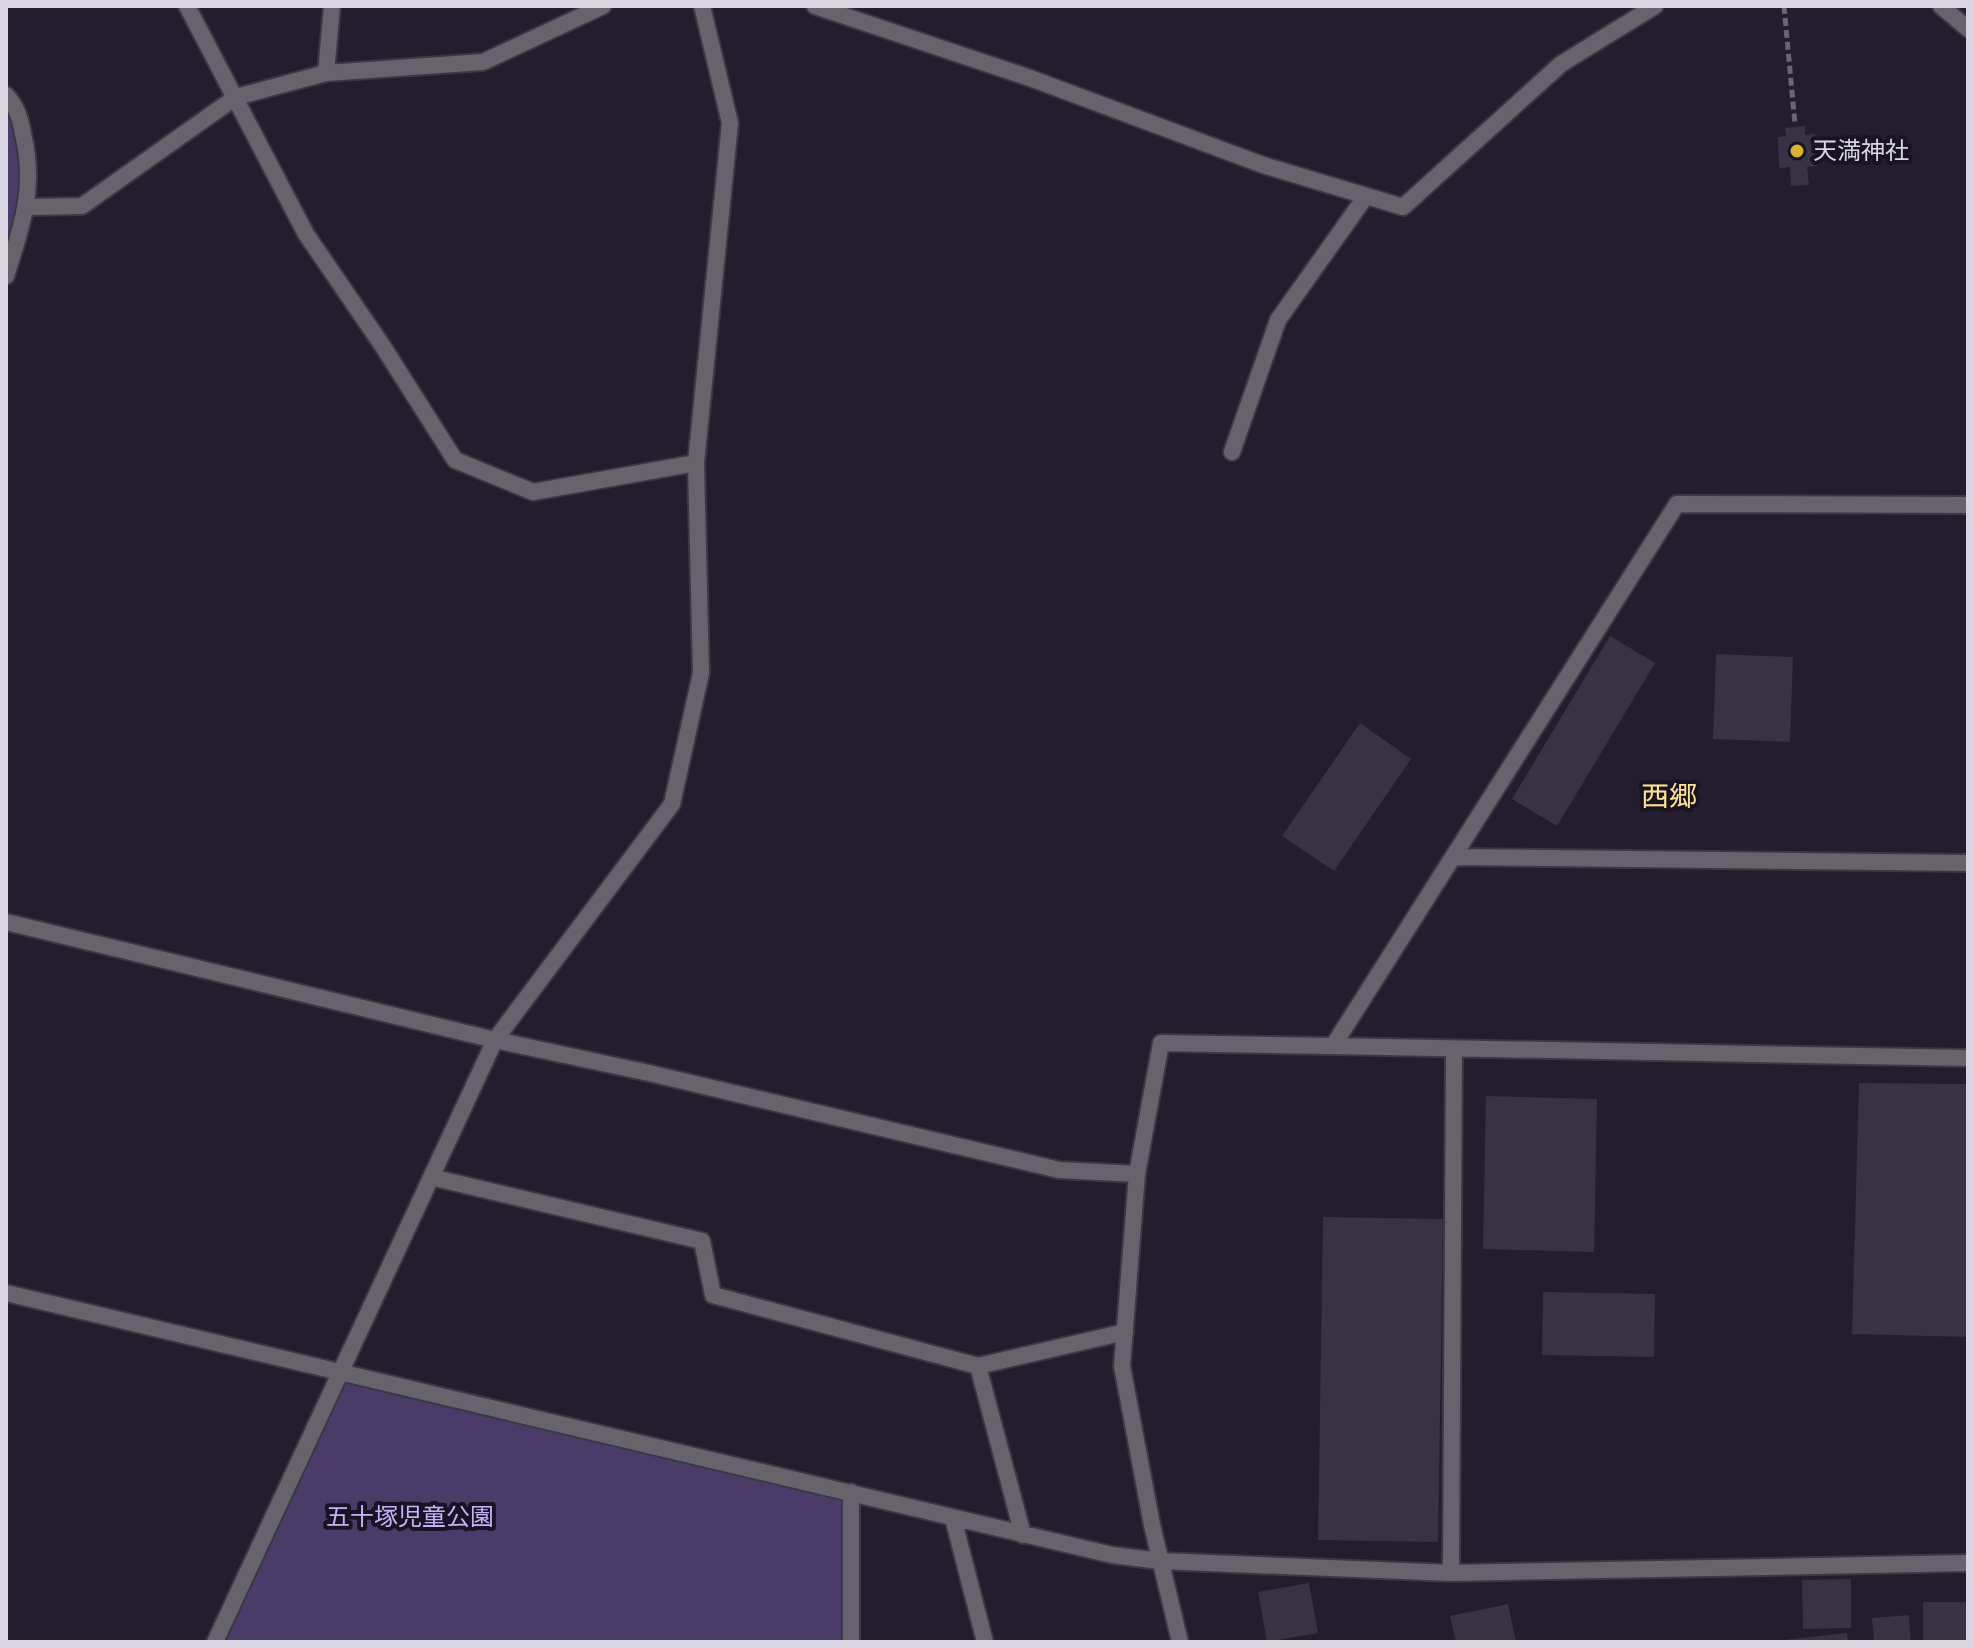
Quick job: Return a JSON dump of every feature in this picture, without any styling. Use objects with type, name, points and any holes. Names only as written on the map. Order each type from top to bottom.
[{"type":"street","points":[[187,6],[306,234],[455,460],[533,492],[696,463]]},
{"type":"street","points":[[326,73],[332,6]]},
{"type":"street","points":[[28,207],[82,206],[236,97],[326,73],[483,62],[603,6]]},
{"type":"street","points":[[215,1642],[495,1040],[672,804],[701,673],[696,463],[730,123],[702,6]]},
{"type":"street","points":[[815,6],[1030,78],[1263,165],[1403,207],[1561,64],[1655,6]]},
{"type":"street","points":[[1941,6],[1968,29]]},
{"type":"street","points":[[6,95],[17,106],[29,158],[28,207],[6,276]]},
{"type":"street","points":[[1232,452],[1278,320],[1366,196]]},
{"type":"street","points":[[1333,1046],[1677,504],[1968,505]]},
{"type":"street","points":[[1455,857],[1968,863]]},
{"type":"street","points":[[6,922],[495,1040],[649,1073],[1059,1170],[1137,1174]]},
{"type":"street","points":[[1180,1642],[1160,1561],[1122,1366],[1137,1174],[1161,1043],[1968,1058]]},
{"type":"street","points":[[1451,1573],[1454,1049]]},
{"type":"street","points":[[431,1177],[702,1241],[713,1295],[978,1366],[1125,1332]]},
{"type":"street","points":[[6,1293],[1112,1555],[1160,1561],[1451,1573],[1968,1563]]},
{"type":"street","points":[[978,1366],[1023,1535]]},
{"type":"street","points":[[851,1492],[851,1642]]},
{"type":"street","points":[[953,1518],[985,1642]]},
{"type":"path","points":[[1784,6],[1795,124]]},
{"type":"green space","points":[[6,95],[29,158],[6,276]]},
{"type":"green space","name":"五十塚児童公園","points":[[340,1370],[851,1492],[851,1642],[215,1642]]},
{"type":"building","name":"天満神社","points":[[1805,126],[1805,135],[1815,134],[1817,166],[1807,167],[1809,185],[1791,186],[1790,167],[1779,168],[1778,137],[1786,136],[1785,128]]},
{"type":"building","points":[[1610,636],[1655,663],[1557,826],[1512,799]]},
{"type":"building","points":[[1716,654],[1793,657],[1790,742],[1713,739]]},
{"type":"building","points":[[1360,723],[1411,759],[1334,871],[1282,836]]},
{"type":"building","points":[[1859,1083],[1968,1084],[1968,1337],[1852,1334]]},
{"type":"building","points":[[1486,1096],[1597,1099],[1594,1252],[1483,1249]]},
{"type":"building","points":[[1323,1217],[1443,1219],[1438,1542],[1318,1540]]},
{"type":"building","points":[[1543,1292],[1655,1294],[1654,1357],[1542,1355]]},
{"type":"building","points":[[1851,1579],[1851,1628],[1803,1629],[1802,1580]]},
{"type":"building","points":[[1309,1583],[1318,1633],[1267,1642],[1258,1592]]},
{"type":"building","points":[[1923,1602],[1968,1602],[1968,1642],[1923,1642]]},
{"type":"building","points":[[1508,1604],[1516,1642],[1456,1642],[1450,1616]]},
{"type":"building","points":[[1909,1615],[1911,1642],[1874,1642],[1872,1618]]},
{"type":"building","points":[[1847,1633],[1848,1642],[1784,1642],[1784,1640]]},
{"type":"place","name":"天満神社","points":[[1797,151]]},
{"type":"district","name":"西郷","points":[[1669,796]]}]
